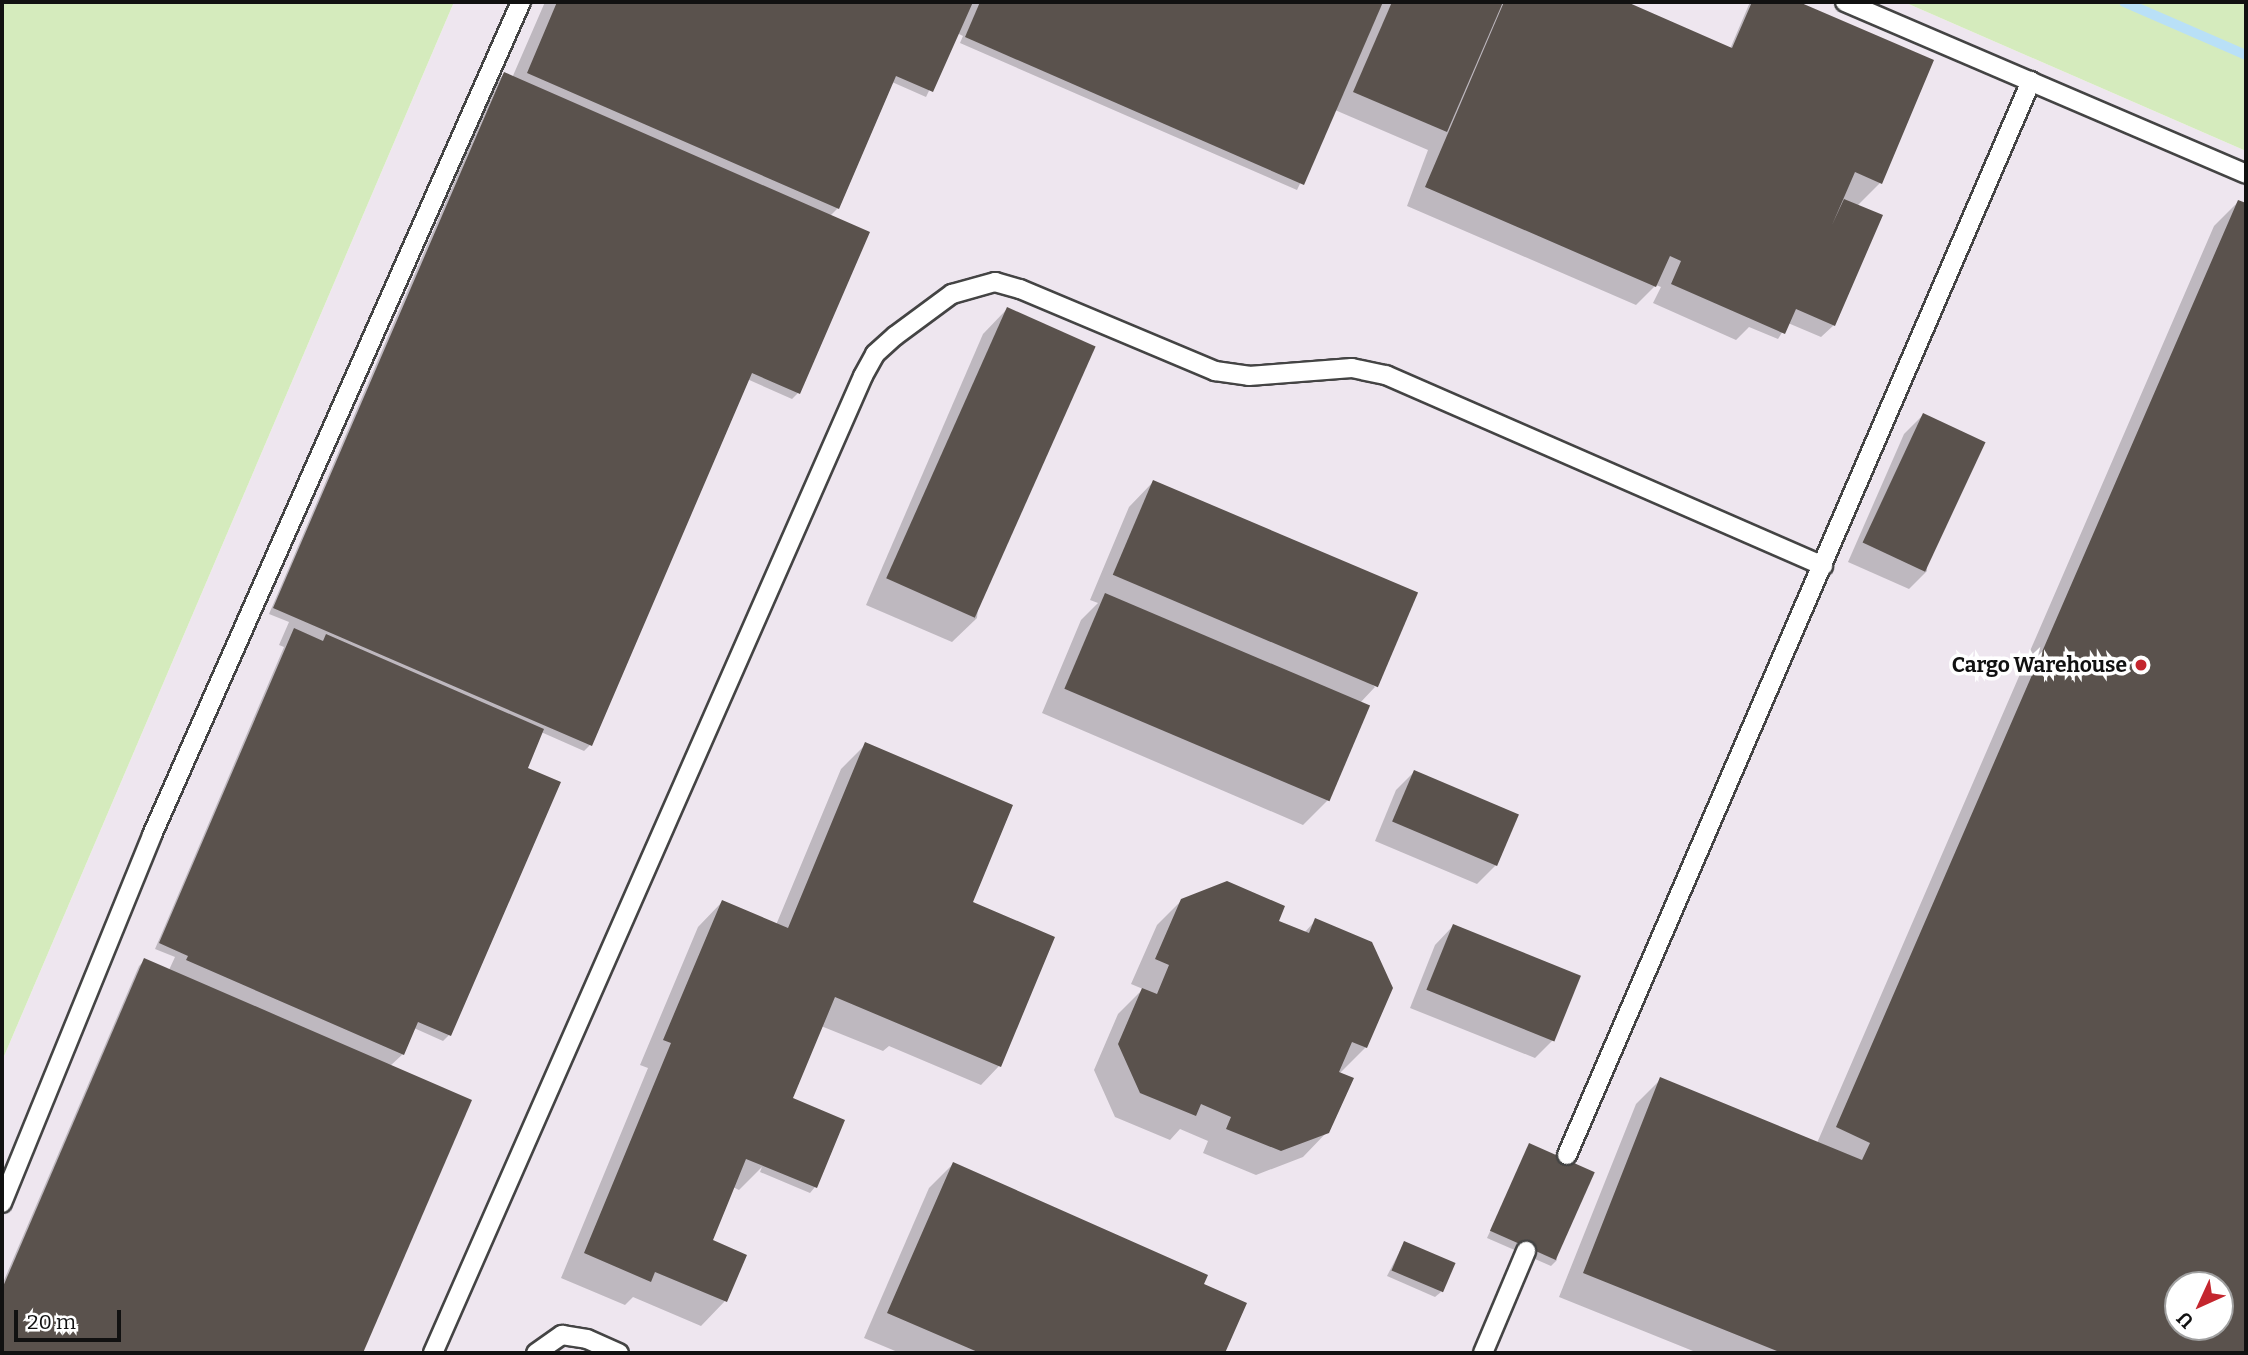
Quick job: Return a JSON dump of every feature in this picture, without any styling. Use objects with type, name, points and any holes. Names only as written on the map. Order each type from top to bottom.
[{"type":"lane","points":[[2,1203],[152,835],[521,2]]},
{"type":"lane","points":[[1844,2],[2246,174]]},
{"type":"lane","points":[[1567,1155],[2031,81]]},
{"type":"lane","points":[[433,1353],[863,376],[875,354],[952,294],[995,282],[1020,289],[1215,371],[1249,376],[1353,368],[1386,375],[1823,566]]},
{"type":"lane","points":[[1483,1353],[1526,1251]]},
{"type":"lane","points":[[537,1353],[554,1337],[570,1335],[620,1353]]},
{"type":"shaded area","points":[[454,2],[1904,2],[2246,151],[2246,1353],[2,1353],[2,1061]]},
{"type":"green space","points":[[2,2],[454,2],[2,1061]]},
{"type":"green space","points":[[1904,2],[2246,2],[2246,151]]},
{"type":"building","points":[[557,2],[973,2],[933,92],[896,76],[839,209],[527,73]]},
{"type":"building","points":[[980,2],[1383,2],[1304,185],[965,37]]},
{"type":"building","points":[[1392,2],[1503,2],[1447,132],[1353,92]]},
{"type":"building","points":[[1504,2],[1627,2],[1732,48],[1752,2],[1799,2],[1934,60],[1882,184],[1855,172],[1832,225],[1844,199],[1883,215],[1835,326],[1796,309],[1785,334],[1671,284],[1681,261],[1670,256],[1656,287],[1425,187]]},
{"type":"building","points":[[504,72],[870,232],[800,394],[752,373],[592,746],[273,608]]},
{"type":"building","name":"Cargo Warehouse","points":[[2238,200],[2246,203],[2246,1353],[1782,1353],[1583,1273],[1660,1077],[1862,1160],[1870,1143],[1836,1127]]},
{"type":"building","points":[[1007,307],[1096,346],[975,618],[886,578]]},
{"type":"building","points":[[1923,413],[1986,442],[1925,572],[1863,543]]},
{"type":"building","points":[[1153,480],[1418,593],[1378,687],[1113,575]]},
{"type":"building","points":[[1105,593],[1370,706],[1329,801],[1064,689]]},
{"type":"building","points":[[294,628],[323,641],[326,634],[544,729],[528,768],[561,782],[451,1036],[418,1022],[404,1055],[186,960],[188,956],[159,943]]},
{"type":"building","points":[[865,742],[1013,805],[973,902],[1055,937],[1001,1067],[835,997],[793,1098],[845,1120],[817,1188],[746,1159],[713,1240],[747,1255],[727,1302],[655,1272],[651,1282],[584,1253],[671,1043],[663,1040],[722,900],[788,928]]},
{"type":"building","points":[[1414,770],[1519,815],[1497,866],[1392,822]]},
{"type":"building","points":[[1227,881],[1285,906],[1279,921],[1309,933],[1315,918],[1372,942],[1393,988],[1367,1048],[1352,1042],[1339,1072],[1354,1078],[1329,1133],[1281,1151],[1226,1129],[1231,1117],[1201,1104],[1196,1116],[1140,1093],[1118,1044],[1142,988],[1157,994],[1169,965],[1155,959],[1181,899]]},
{"type":"building","points":[[1453,924],[1581,976],[1554,1042],[1426,990]]},
{"type":"building","points":[[144,958],[472,1100],[363,1353],[2,1353],[2,1289]]},
{"type":"building","points":[[1529,1143],[1595,1172],[1556,1260],[1490,1231]]},
{"type":"building","points":[[953,1162],[1208,1275],[1204,1284],[1247,1303],[1225,1353],[980,1353],[887,1313]]},
{"type":"building","points":[[1404,1241],[1456,1263],[1443,1292],[1391,1270]]},
{"type":"waterway","points":[[2124,2],[2246,55]]},
{"type":"place","name":"Cargo Warehouse","points":[[2141,665]]}]
